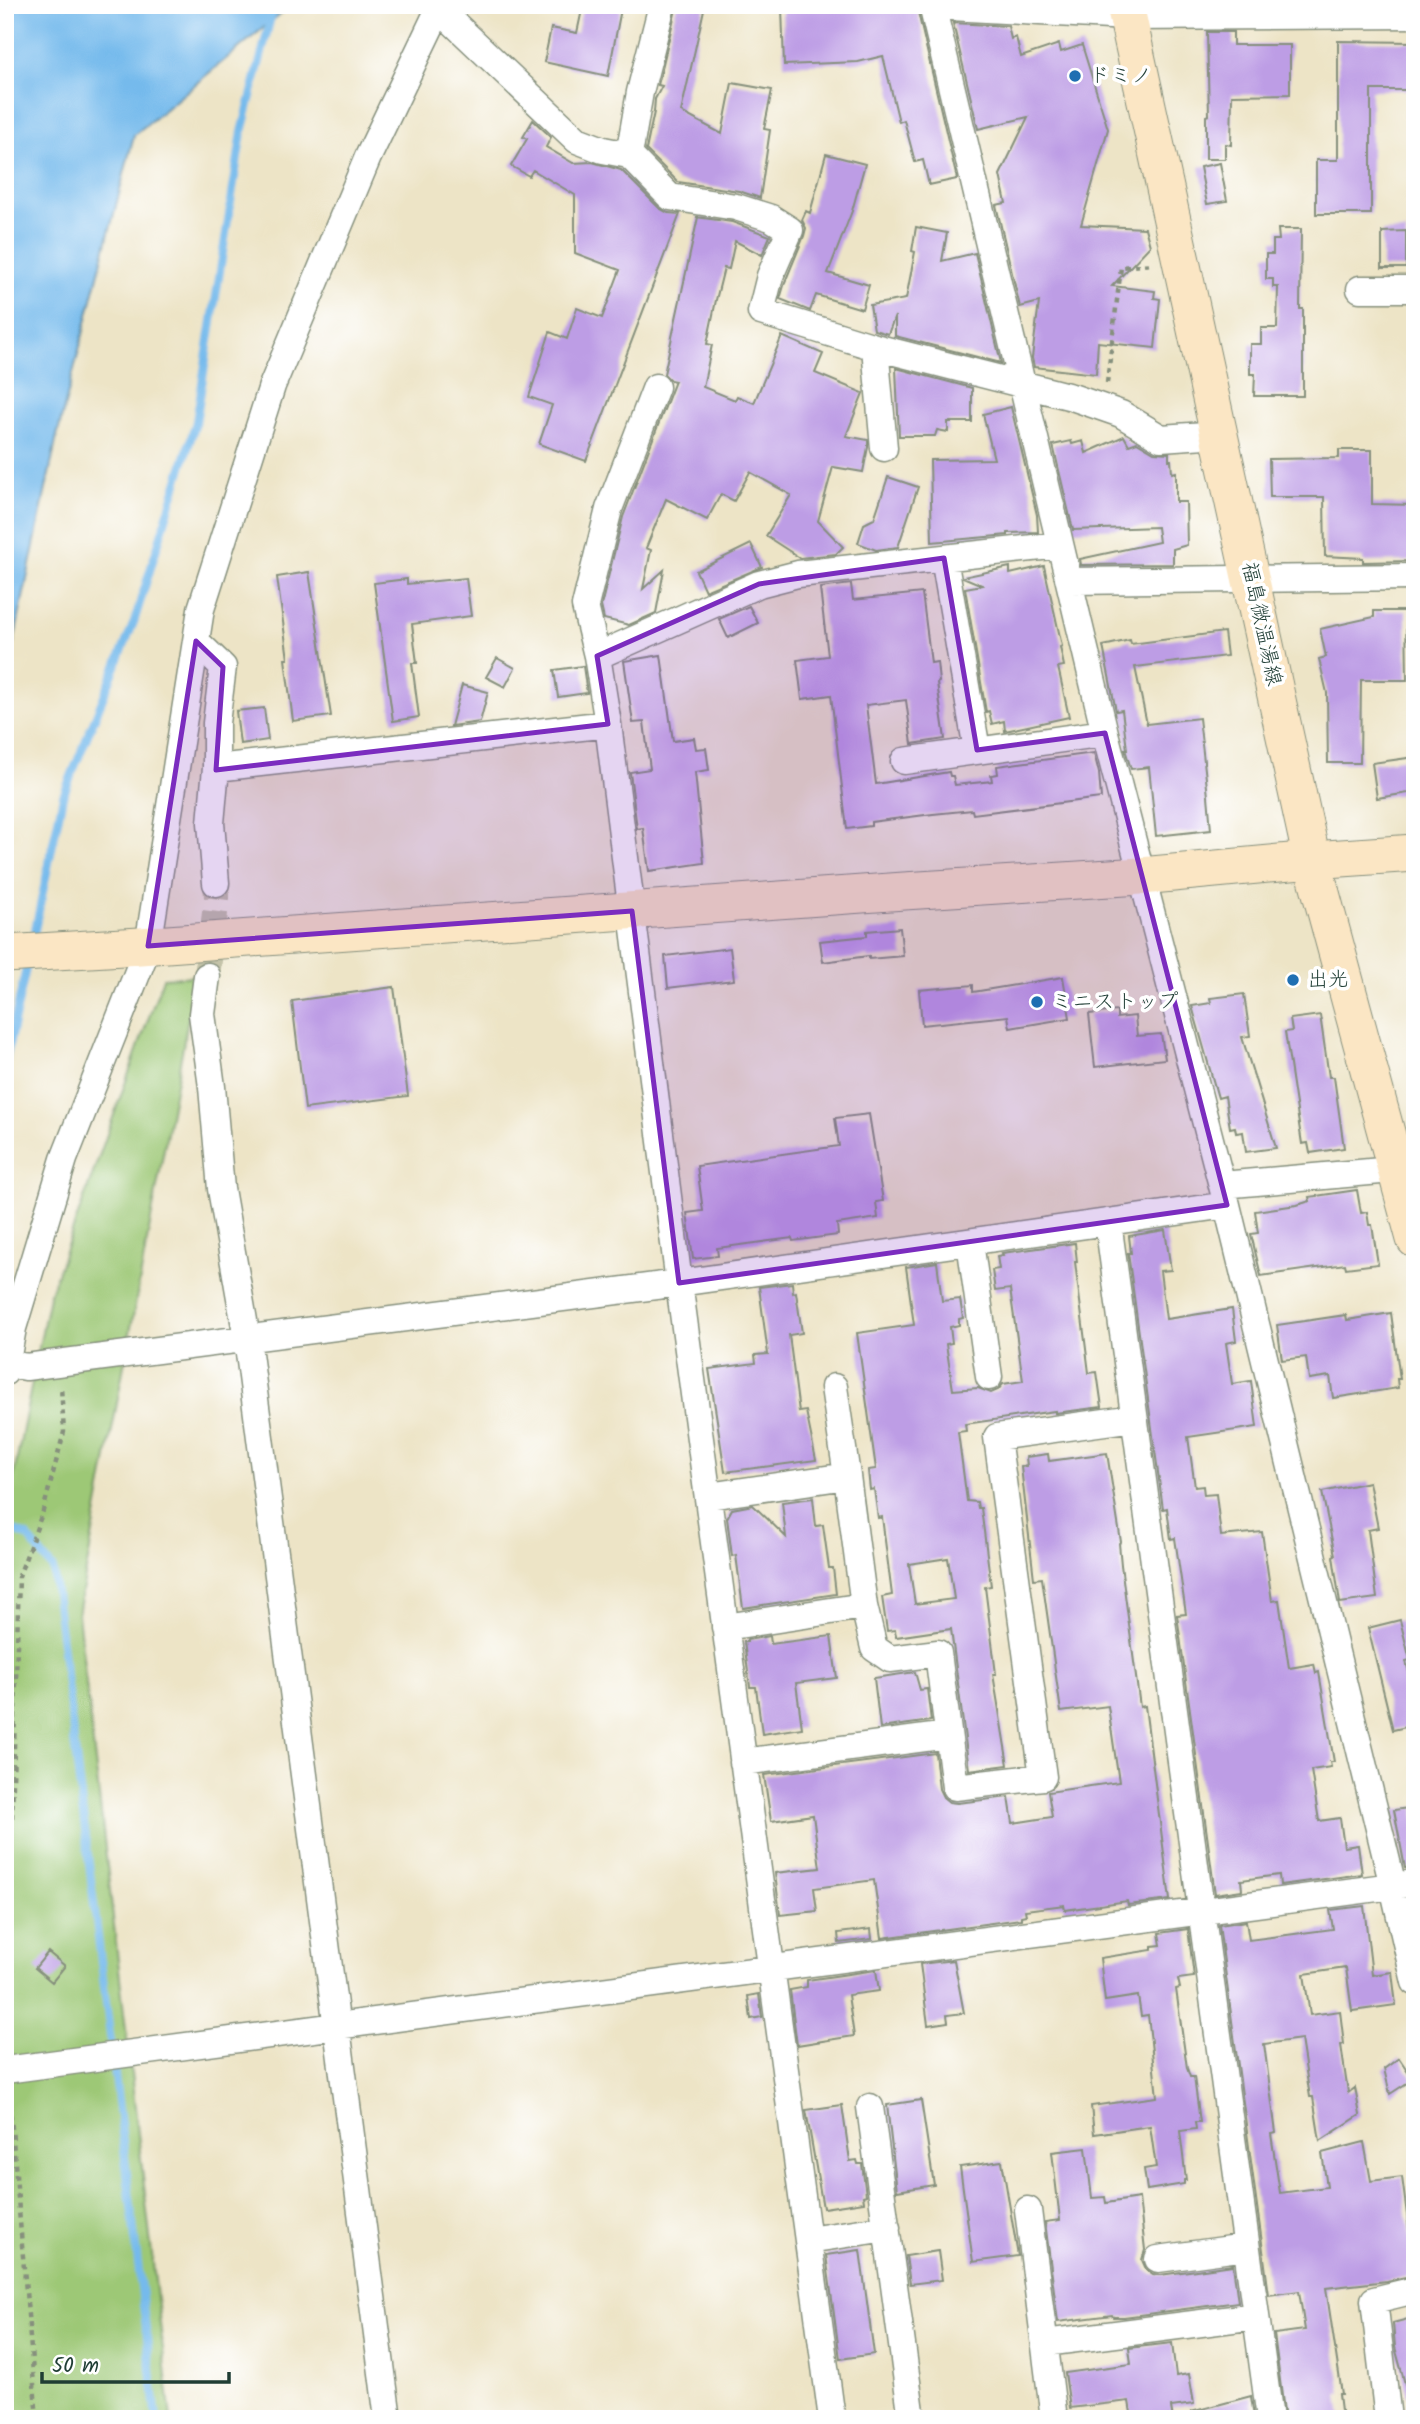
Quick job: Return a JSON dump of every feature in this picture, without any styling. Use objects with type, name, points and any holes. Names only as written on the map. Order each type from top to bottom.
[{"type":"street","points":[[629,155],[640,92],[662,5]]},
{"type":"street","points":[[1415,15],[932,6],[1141,877],[1404,1884],[1415,1982]]},
{"type":"street","points":[[1220,434],[1161,438],[1140,424],[1104,407],[875,347],[761,312],[770,276],[790,230],[771,218],[736,207],[670,197],[629,155],[603,150],[577,140],[440,7],[368,157],[272,386],[201,609],[144,946],[64,1159],[13,1328],[6,1368],[679,1283],[970,1242],[1108,1222],[1224,1195],[1406,1169]]},
{"type":"street","name":"福島微温湯線","points":[[1126,11],[1312,859],[1406,1169],[1415,1239]]},
{"type":"street","points":[[1360,289],[1415,289]]},
{"type":"street","points":[[875,347],[884,448]]},
{"type":"street","points":[[656,387],[609,509],[585,606],[597,656],[608,724],[724,1627],[832,2419]]},
{"type":"street","points":[[597,656],[759,584],[798,574],[1060,545]]},
{"type":"street","points":[[944,558],[977,750]]},
{"type":"street","points":[[1070,581],[1415,578]]},
{"type":"street","points":[[196,640],[223,667],[216,723],[216,768],[211,823],[216,883]]},
{"type":"street","points":[[216,768],[608,724]]},
{"type":"street","points":[[904,761],[1105,733]]},
{"type":"street","points":[[5,954],[1141,877],[1312,859],[1415,853]]},
{"type":"street","points":[[207,976],[202,1014],[221,1189],[247,1338],[388,2419]]},
{"type":"street","points":[[1108,1222],[1269,2419]]},
{"type":"street","points":[[970,1242],[989,1377]]},
{"type":"street","points":[[834,1387],[864,1606],[874,1648],[890,1660],[938,1653],[955,1787],[1043,1777],[997,1437],[1134,1418]]},
{"type":"street","points":[[709,1496],[847,1476]]},
{"type":"street","points":[[724,1627],[864,1606]]},
{"type":"street","points":[[743,1762],[948,1735]]},
{"type":"street","points":[[7,2078],[57,2063],[1404,1884]]},
{"type":"street","points":[[870,2107],[912,2419]]},
{"type":"street","points":[[1028,2210],[1054,2419]]},
{"type":"street","points":[[808,2240],[887,2228]]},
{"type":"street","points":[[1158,2259],[1246,2247]]},
{"type":"street","points":[[1388,2419],[1374,2300],[1415,2290]]},
{"type":"street","points":[[1045,2343],[1256,2316]]},
{"type":"path","points":[[1104,407],[1121,267],[1182,261]]},
{"type":"path","points":[[5,1978],[19,1576],[43,1511],[64,1432],[61,1384]]},
{"type":"path","points":[[7,2078],[37,2419]]},
{"type":"highlighted area","points":[[944,558],[977,750],[1105,733],[1227,1205],[679,1283],[632,911],[148,946],[196,641],[223,667],[216,770],[608,724],[597,656],[759,584]]},
{"type":"green space","points":[[196,976],[78,1614],[171,2419],[5,2419],[5,1520],[49,1296],[163,978]]},
{"type":"water","points":[[5,5],[291,5],[134,135],[57,436],[5,684]]},
{"type":"building","points":[[583,5],[621,9],[608,76],[544,62],[551,28],[577,33]]},
{"type":"building","points":[[677,5],[705,5],[681,112],[722,134],[732,83],[772,90],[764,129],[770,130],[760,198],[739,191],[678,182],[646,150],[655,99],[662,86],[658,85]]},
{"type":"building","points":[[803,5],[909,5],[910,10],[917,8],[957,179],[929,185],[923,160],[915,162],[904,120],[899,122],[883,56],[858,62],[784,65],[782,8],[804,7]]},
{"type":"building","points":[[953,23],[1008,26],[1011,39],[1016,37],[1021,57],[1059,44],[1061,52],[1082,45],[1108,129],[1081,225],[1145,228],[1150,246],[1112,286],[1155,291],[1154,298],[1160,299],[1155,348],[1098,342],[1096,374],[1034,367],[1032,358],[1039,302],[1020,307],[996,205],[1006,203],[1000,175],[1028,117],[978,129]]},
{"type":"building","points":[[1207,32],[1233,32],[1233,45],[1290,45],[1290,94],[1232,95],[1231,145],[1225,144],[1225,159],[1206,159],[1206,116],[1209,115]]},
{"type":"building","points":[[1338,41],[1415,42],[1415,90],[1371,90],[1371,214],[1316,214],[1316,160],[1338,160]]},
{"type":"building","points":[[533,120],[551,137],[546,147],[573,163],[592,162],[621,170],[659,208],[668,213],[680,214],[586,461],[539,444],[552,405],[529,397],[550,332],[567,339],[577,308],[602,318],[620,270],[575,253],[575,195],[533,170],[529,176],[511,166],[527,139],[523,137]]},
{"type":"building","points":[[826,154],[865,164],[852,211],[828,273],[869,285],[862,309],[816,295],[810,311],[780,299],[804,236],[806,228],[802,220],[806,211],[810,213]]},
{"type":"building","points":[[1220,163],[1227,201],[1207,204],[1200,167]]},
{"type":"building","points":[[698,217],[732,222],[770,236],[762,255],[735,241],[729,269],[724,268],[716,300],[707,344],[712,345],[703,387],[735,400],[737,396],[754,403],[782,336],[823,354],[815,373],[863,393],[846,436],[868,440],[868,447],[863,472],[833,467],[818,521],[843,547],[836,554],[800,558],[766,536],[791,495],[750,472],[734,501],[721,494],[707,520],[666,499],[646,548],[651,550],[643,589],[664,570],[656,613],[629,625],[604,619],[601,606],[623,517],[675,381],[664,374]]},
{"type":"building","points":[[916,227],[947,233],[942,261],[975,253],[1001,363],[895,336],[895,316],[888,334],[874,330],[870,305],[906,299],[915,252],[912,251]]},
{"type":"building","points":[[1278,229],[1301,229],[1303,396],[1254,396],[1255,374],[1250,374],[1250,344],[1261,344],[1261,328],[1277,328],[1278,287],[1273,287],[1273,279],[1266,279],[1266,254],[1273,254],[1273,240],[1279,240]]},
{"type":"building","points":[[1406,231],[1406,268],[1382,268],[1382,232]]},
{"type":"building","points":[[896,368],[972,388],[972,422],[948,422],[948,432],[937,430],[935,436],[899,436]]},
{"type":"building","points":[[1011,407],[1037,515],[1038,532],[932,542],[930,460],[994,459],[983,414]]},
{"type":"building","points":[[1124,436],[1129,445],[1137,442],[1154,452],[1169,453],[1172,473],[1176,472],[1176,502],[1186,502],[1187,545],[1173,549],[1173,564],[1081,565],[1080,559],[1159,542],[1157,527],[1073,530],[1053,445],[1083,441],[1086,453]]},
{"type":"building","points":[[1339,450],[1372,450],[1372,504],[1415,505],[1415,561],[1363,562],[1363,558],[1325,556],[1324,497],[1270,497],[1269,459],[1339,458]]},
{"type":"building","points":[[888,477],[918,487],[898,547],[876,550],[858,543],[864,524],[874,519]]},
{"type":"building","points":[[751,544],[762,567],[705,591],[696,571]]},
{"type":"building","points":[[1044,566],[1062,646],[1064,666],[1058,667],[1069,717],[1005,731],[1004,721],[992,724],[989,711],[986,712],[965,588],[982,585],[963,577],[1010,567],[1010,574]]},
{"type":"building","points":[[309,572],[331,716],[293,721],[277,577]]},
{"type":"building","points":[[466,578],[471,616],[412,624],[417,663],[412,663],[419,717],[393,721],[374,583],[407,579],[407,584]]},
{"type":"building","points":[[851,584],[853,600],[922,593],[931,663],[937,662],[937,683],[945,739],[912,744],[906,700],[866,705],[876,784],[949,772],[955,785],[992,781],[991,775],[998,774],[997,766],[1094,753],[1101,798],[973,814],[972,810],[933,814],[871,822],[871,826],[847,829],[831,695],[802,699],[797,660],[828,656],[820,588]]},
{"type":"building","points":[[749,606],[758,623],[728,638],[719,619]]},
{"type":"building","points":[[1374,611],[1406,611],[1407,680],[1361,680],[1360,763],[1328,763],[1327,693],[1319,659],[1326,657],[1320,629],[1374,617]]},
{"type":"building","points":[[1224,632],[1227,656],[1135,667],[1147,724],[1199,718],[1211,830],[1156,836],[1149,767],[1131,769],[1125,749],[1122,710],[1116,711],[1103,646],[1130,640],[1131,644]]},
{"type":"building","points":[[661,655],[673,741],[694,738],[696,749],[706,748],[709,770],[695,772],[704,863],[649,871],[643,828],[637,829],[630,772],[650,769],[644,722],[633,723],[624,661]]},
{"type":"building","points":[[497,658],[515,668],[505,687],[486,677]]},
{"type":"building","points":[[583,666],[587,693],[558,697],[554,670]]},
{"type":"building","points":[[462,685],[488,692],[480,722],[451,726]]},
{"type":"building","points":[[264,708],[268,740],[240,744],[236,711]]},
{"type":"building","points":[[1415,757],[1415,792],[1377,798],[1372,763]]},
{"type":"building","points":[[900,928],[903,956],[869,959],[869,956],[823,962],[820,941],[867,936],[867,931]]},
{"type":"building","points":[[730,948],[734,980],[668,988],[665,956]]},
{"type":"building","points":[[1063,977],[1070,1018],[1010,1028],[1008,1016],[922,1025],[919,990],[973,985],[973,992]]},
{"type":"building","points":[[394,987],[408,1096],[305,1109],[292,1001]]},
{"type":"building","points":[[1244,994],[1250,1036],[1242,1037],[1276,1148],[1246,1152],[1243,1132],[1236,1133],[1235,1127],[1230,1128],[1225,1096],[1218,1098],[1192,1006],[1211,1003],[1210,998]]},
{"type":"building","points":[[1117,1011],[1117,1018],[1135,1016],[1137,1036],[1161,1034],[1165,1059],[1095,1067],[1089,1014]]},
{"type":"building","points":[[1320,1015],[1329,1077],[1334,1077],[1344,1148],[1310,1153],[1308,1143],[1302,1144],[1285,1032],[1292,1031],[1290,1019]]},
{"type":"building","points":[[869,1114],[883,1201],[876,1202],[878,1218],[837,1224],[838,1235],[717,1248],[718,1256],[693,1259],[687,1213],[703,1211],[697,1166],[839,1146],[835,1118]]},
{"type":"building","points":[[1357,1190],[1361,1213],[1367,1212],[1369,1225],[1372,1225],[1378,1264],[1346,1268],[1345,1264],[1261,1276],[1251,1234],[1258,1233],[1255,1211],[1297,1205],[1310,1201],[1309,1197]]},
{"type":"building","points":[[1165,1230],[1171,1270],[1160,1271],[1166,1319],[1232,1309],[1236,1341],[1226,1343],[1232,1384],[1251,1381],[1257,1427],[1188,1437],[1195,1487],[1203,1486],[1204,1495],[1216,1494],[1221,1536],[1262,1532],[1272,1601],[1279,1600],[1289,1668],[1314,1664],[1316,1673],[1319,1672],[1334,1762],[1330,1762],[1331,1767],[1311,1770],[1319,1821],[1340,1818],[1344,1847],[1358,1845],[1362,1874],[1280,1885],[1279,1875],[1241,1880],[1242,1890],[1215,1894],[1177,1615],[1186,1614],[1175,1538],[1171,1539],[1167,1508],[1163,1509],[1128,1253],[1131,1253],[1129,1236]]},
{"type":"building","points":[[1075,1243],[1089,1373],[1097,1372],[1102,1407],[965,1424],[966,1431],[958,1432],[967,1501],[977,1502],[978,1508],[981,1508],[991,1586],[985,1587],[996,1674],[993,1674],[1008,1765],[969,1770],[951,1629],[896,1637],[895,1630],[887,1631],[882,1597],[892,1595],[882,1517],[878,1518],[874,1489],[870,1490],[868,1470],[876,1469],[857,1333],[914,1325],[906,1267],[937,1262],[942,1301],[960,1299],[963,1318],[959,1319],[959,1325],[950,1327],[952,1343],[946,1344],[953,1390],[978,1388],[991,1393],[1003,1384],[1023,1381],[1010,1289],[995,1291],[992,1270],[999,1269],[997,1256],[1003,1255],[1002,1253]],"holes":[[[948,1558],[954,1599],[915,1604],[909,1564]]]},
{"type":"building","points":[[792,1283],[793,1293],[796,1292],[802,1333],[789,1335],[799,1412],[806,1411],[816,1460],[725,1472],[709,1369],[756,1363],[755,1355],[768,1354],[759,1287]]},
{"type":"building","points":[[1391,1313],[1400,1379],[1397,1379],[1398,1388],[1333,1398],[1330,1376],[1309,1379],[1306,1357],[1282,1360],[1277,1325],[1346,1315],[1347,1320]]},
{"type":"building","points":[[1107,1453],[1121,1542],[1121,1565],[1140,1707],[1145,1706],[1170,1900],[1128,1905],[1127,1901],[1065,1910],[1064,1905],[1025,1910],[1026,1915],[1021,1916],[1021,1919],[882,1938],[874,1880],[814,1888],[817,1911],[780,1915],[775,1873],[820,1868],[813,1815],[771,1821],[764,1775],[935,1753],[939,1789],[943,1797],[949,1802],[957,1803],[1009,1797],[1013,1823],[1052,1817],[1048,1792],[1119,1782],[1108,1706],[1061,1712],[1042,1578],[1034,1579],[1021,1467],[1027,1466],[1026,1457],[1048,1454],[1049,1461]]},
{"type":"building","points":[[1369,1482],[1378,1528],[1368,1530],[1377,1598],[1340,1603],[1335,1555],[1322,1492]]},
{"type":"building","points":[[813,1498],[816,1526],[823,1525],[836,1594],[743,1608],[736,1555],[732,1556],[727,1518],[732,1509],[753,1505],[786,1537],[782,1502]]},
{"type":"building","points":[[1400,1620],[1410,1660],[1406,1661],[1415,1697],[1415,1725],[1393,1730],[1368,1628]]},
{"type":"building","points":[[770,1636],[771,1644],[831,1636],[837,1678],[796,1683],[802,1728],[762,1734],[756,1687],[750,1687],[744,1642]]},
{"type":"building","points":[[915,1672],[920,1690],[927,1689],[931,1721],[880,1728],[874,1678]]},
{"type":"building","points":[[1415,1807],[1415,1868],[1405,1868],[1394,1810]]},
{"type":"building","points":[[1364,1906],[1372,1975],[1392,1972],[1396,2005],[1352,2011],[1346,1968],[1304,1974],[1310,2015],[1340,2011],[1344,2044],[1341,2045],[1348,2093],[1355,2088],[1360,2115],[1320,2141],[1301,2039],[1264,2044],[1276,2133],[1271,2134],[1280,2193],[1327,2187],[1322,2153],[1364,2142],[1371,2181],[1402,2177],[1415,2275],[1326,2288],[1342,2394],[1339,2394],[1342,2419],[1285,2419],[1274,2334],[1305,2330],[1299,2291],[1269,2295],[1219,1925],[1246,1921],[1249,1940],[1333,1929],[1330,1910]]},
{"type":"building","points":[[871,1929],[872,1939],[839,1943],[838,1933]]},
{"type":"building","points":[[1188,1929],[1194,1977],[1178,1979],[1180,1988],[1176,1989],[1187,2068],[1190,2077],[1194,2077],[1200,2122],[1195,2122],[1196,2129],[1180,2131],[1186,2180],[1184,2184],[1147,2190],[1144,2169],[1156,2167],[1150,2126],[1094,2134],[1091,2106],[1157,2097],[1148,2015],[1141,2016],[1138,1996],[1105,2001],[1100,1958],[1152,1950],[1152,1946],[1161,1945],[1159,1933]]},
{"type":"building","points":[[48,1952],[65,1966],[52,1982],[35,1968]]},
{"type":"building","points":[[954,1960],[964,2013],[947,2015],[948,2022],[928,2025],[920,1964]]},
{"type":"building","points":[[876,1970],[879,1991],[848,1995],[854,2036],[797,2045],[790,1990],[807,1987],[807,1980]]},
{"type":"building","points":[[759,1994],[762,2017],[751,2019],[748,1996]]},
{"type":"building","points":[[1399,2058],[1413,2079],[1390,2094],[1384,2069]]},
{"type":"building","points":[[921,2100],[934,2185],[897,2191],[887,2105]]},
{"type":"building","points":[[842,2105],[850,2161],[857,2160],[858,2164],[862,2164],[866,2195],[863,2196],[864,2202],[823,2208],[806,2110]]},
{"type":"building","points":[[1086,2148],[1092,2198],[1105,2197],[1106,2203],[1139,2198],[1145,2250],[1142,2260],[1146,2269],[1160,2275],[1233,2265],[1238,2302],[1124,2317],[1112,2315],[1058,2322],[1045,2222],[1060,2220],[1052,2152]]},
{"type":"building","points":[[1002,2161],[1018,2256],[973,2262],[960,2167]]},
{"type":"building","points":[[860,2250],[874,2354],[840,2359],[826,2255]]},
{"type":"building","points":[[938,2251],[942,2280],[910,2284],[906,2256]]},
{"type":"building","points":[[1415,2317],[1415,2394],[1408,2395],[1395,2347],[1393,2323]]},
{"type":"building","points":[[1172,2343],[1176,2376],[1189,2374],[1194,2404],[1171,2407],[1173,2419],[1132,2419],[1129,2401],[1070,2408],[1065,2373],[1131,2364],[1129,2348]]},
{"type":"building","points":[[1251,2396],[1254,2417],[1192,2419],[1191,2412]]},
{"type":"waterway","points":[[32,944],[63,796],[134,622],[196,422],[242,132],[274,5]]},
{"type":"waterway","points":[[5,1063],[27,964]]},
{"type":"waterway","points":[[5,1527],[27,1536],[53,1569],[157,2419]]},
{"type":"tunnel","points":[[207,976],[217,897],[216,883]]},
{"type":"place","name":"ドミノ","points":[[1075,76]]},
{"type":"place","name":"出光","points":[[1293,980]]},
{"type":"place","name":"ミニストップ","points":[[1037,1002]]}]
